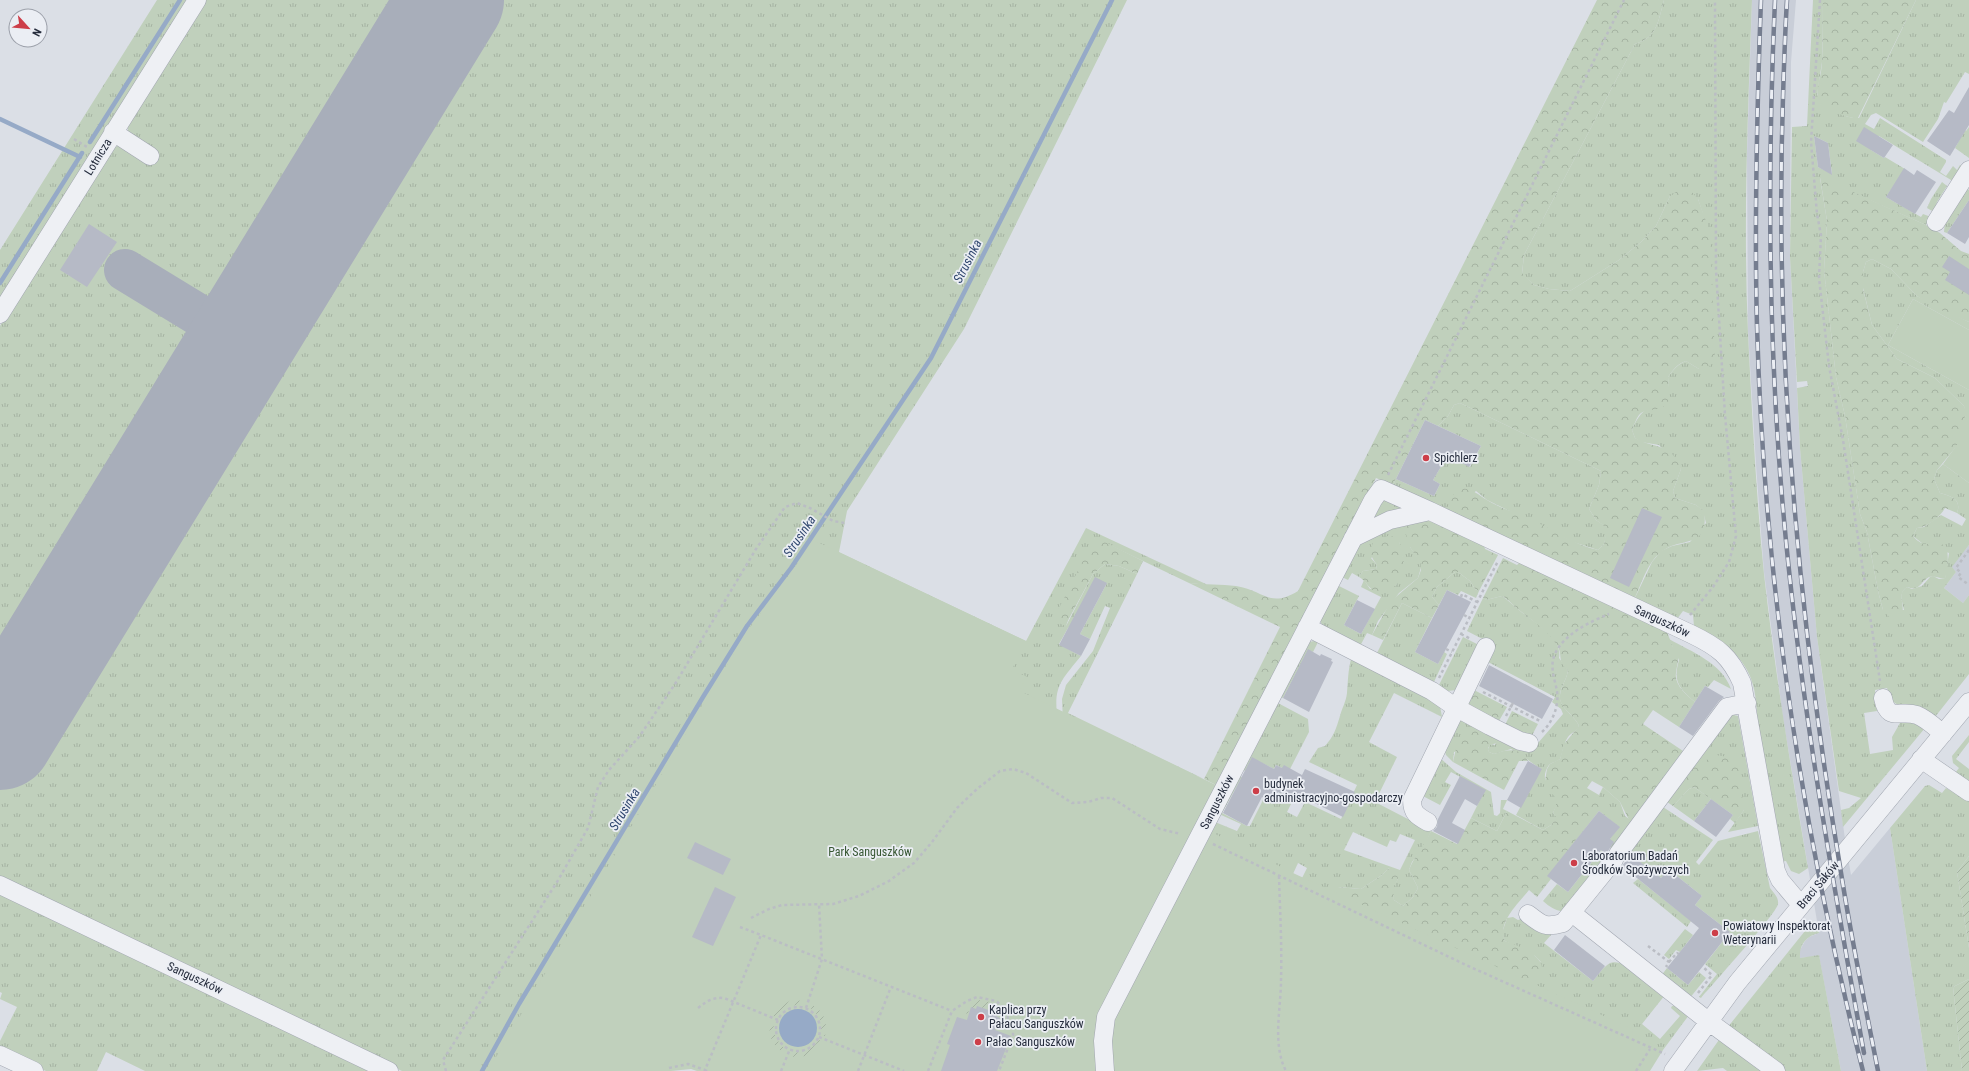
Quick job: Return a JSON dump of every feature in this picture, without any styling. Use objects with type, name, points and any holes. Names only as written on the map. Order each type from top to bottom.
[{"type":"street","name":"Lotnicza","points":[[0,314],[197,0]]},
{"type":"street","points":[[113,132],[150,156]]},
{"type":"street","points":[[1936,222],[1969,170]]},
{"type":"street","name":"Sanguszków","points":[[1105,1071],[1103,1041],[1106,1017],[1353,538],[1380,489],[1430,511],[1706,642],[1723,652],[1735,668],[1742,683],[1776,871],[1780,880],[1801,905]]},
{"type":"street","points":[[1353,538],[1390,520],[1430,511]]},
{"type":"street","points":[[1307,627],[1432,691],[1455,707],[1520,742],[1529,743]]},
{"type":"street","points":[[1428,822],[1412,810],[1412,800],[1438,749],[1455,707],[1486,647]]},
{"type":"street","points":[[1528,914],[1543,925],[1552,926],[1563,923],[1616,857],[1727,707],[1742,683]]},
{"type":"street","points":[[1883,698],[1888,711],[1893,714],[1907,713],[1916,715],[1943,734]]},
{"type":"street","name":"Braci Saków","points":[[1673,1071],[1737,983],[1969,702]]},
{"type":"street","points":[[1727,707],[1746,703]]},
{"type":"street","points":[[1921,759],[1969,792]]},
{"type":"street","name":"Sanguszków","points":[[0,885],[389,1071]]},
{"type":"street","points":[[1572,913],[1708,1022],[1776,1071]]},
{"type":"street","points":[[0,1055],[34,1071]]},
{"type":"path","points":[[1380,489],[1624,0]]},
{"type":"path","points":[[1680,630],[1694,607],[1713,587],[1728,562],[1736,536],[1725,415],[1716,270],[1715,0]]},
{"type":"path","points":[[1820,0],[1811,142],[1817,214],[1822,235],[1819,278],[1830,366],[1883,698]]},
{"type":"path","points":[[446,1071],[443,1060],[557,882],[588,828],[598,787],[609,770],[639,737],[675,684],[756,549],[785,507],[797,503],[833,521],[845,523]]},
{"type":"path","points":[[1969,550],[1956,568],[1961,573],[1958,577],[1969,586]]},
{"type":"path","points":[[1432,691],[1501,555]]},
{"type":"path","points":[[1461,596],[1462,594],[1477,602]]},
{"type":"path","points":[[1529,743],[1544,730],[1554,716],[1557,701],[1554,660],[1558,649],[1582,628],[1602,617],[1629,606]]},
{"type":"path","points":[[1464,615],[1469,618]]},
{"type":"path","points":[[1446,649],[1452,652]]},
{"type":"path","points":[[1467,684],[1540,721]]},
{"type":"path","points":[[751,918],[769,909],[782,905],[833,904],[859,896],[889,881],[914,863],[932,842],[956,808],[976,789],[1000,771],[1013,769],[1026,773],[1072,803],[1088,802],[1101,798],[1112,798],[1160,829],[1198,837],[1466,965],[1665,1054]]},
{"type":"path","points":[[1279,876],[1282,982],[1278,1028],[1281,1062],[1286,1071]]},
{"type":"path","points":[[806,1008],[822,959],[819,904]]},
{"type":"path","points":[[740,927],[952,1011]]},
{"type":"path","points":[[669,1068],[688,1064],[706,1071],[761,935]]},
{"type":"path","points":[[1670,962],[1677,953],[1679,954]]},
{"type":"path","points":[[1694,997],[1712,976],[1703,967]]},
{"type":"path","points":[[858,1071],[891,987]]},
{"type":"path","points":[[698,1008],[708,1000],[716,998],[733,1002],[778,1020]]},
{"type":"path","points":[[928,1071],[952,1011],[967,1001],[977,998],[996,1001],[1002,1006],[1014,1028],[1013,1035],[999,1071]]},
{"type":"path","points":[[796,1007],[806,1008],[816,1016],[820,1031],[819,1037],[809,1048],[803,1050],[790,1049],[778,1038],[776,1031],[778,1020],[789,1009],[796,1007]]},
{"type":"path","points":[[819,1037],[904,1071]]},
{"type":"path","points":[[1636,1071],[1650,1048]]},
{"type":"path","points":[[781,1071],[790,1049]]},
{"type":"shaded area","points":[[1752,0],[1796,0],[1791,62],[1790,257],[1800,448],[1817,637],[1845,839],[1851,875],[1890,828],[1927,1071],[1841,1071],[1819,956],[1800,958],[1799,952],[1809,937],[1819,933],[1783,718],[1764,572],[1756,465],[1748,331],[1747,154]]},
{"type":"shaded area","points":[[1969,545],[1969,595],[1963,603],[1944,588],[1956,572],[1951,567]]},
{"type":"green space","points":[[157,0],[190,0],[0,301],[0,250]]},
{"type":"green space","points":[[205,0],[1127,0],[964,329],[847,511],[839,552],[1026,641],[1086,528],[1208,585],[1189,583],[1095,538],[1066,626],[1093,574],[1105,564],[1119,566],[1137,574],[1068,713],[1204,779],[1063,722],[1062,699],[1066,685],[1093,651],[1110,608],[1105,606],[1090,639],[1080,634],[1107,583],[1068,628],[1059,644],[1081,656],[1067,673],[1059,686],[1056,701],[1058,723],[520,1071],[402,1071],[0,878],[0,326],[103,161],[115,147],[122,144],[128,133],[128,122]]},
{"type":"green space","points":[[1597,0],[1664,0],[1653,33],[1643,41],[1635,44],[1524,255],[1522,273],[1534,285],[1549,289],[1570,291],[1619,260],[1641,242],[1656,226],[1670,196],[1680,189],[1689,189],[1698,199],[1710,232],[1715,358],[1708,368],[1699,369],[1686,361],[1678,366],[1668,377],[1670,392],[1669,400],[1659,409],[1642,412],[1635,422],[1632,430],[1635,438],[1667,450],[1677,460],[1681,469],[1673,491],[1675,498],[1696,505],[1704,511],[1705,523],[1702,532],[1698,537],[1692,540],[1669,547],[1656,557],[1648,568],[1634,600],[1450,513],[1448,502],[1454,494],[1463,488],[1474,492],[1505,509],[1530,519],[1574,542],[1598,550],[1604,544],[1607,528],[1596,520],[1589,509],[1599,485],[1601,471],[1460,403],[1454,405],[1448,416],[1438,426],[1425,420],[1393,485],[1376,478],[1220,787],[1204,779],[1280,627],[1189,583],[1236,586],[1273,598],[1288,596],[1298,591]]},
{"type":"green space","points":[[1664,0],[1752,0],[1746,250],[1748,333],[1754,454],[1768,611],[1808,868],[1799,874],[1791,871],[1786,861],[1780,862],[1762,760],[1753,684],[1747,670],[1737,655],[1724,644],[1694,626],[1693,615],[1683,611],[1677,619],[1634,600],[1652,562],[1661,551],[1672,546],[1690,542],[1706,523],[1703,511],[1696,505],[1675,498],[1673,491],[1681,469],[1659,445],[1641,442],[1635,438],[1632,430],[1642,413],[1669,398],[1668,377],[1676,368],[1686,361],[1699,369],[1703,214],[1698,199],[1670,196],[1656,226],[1641,242],[1619,260],[1570,291],[1549,289],[1534,285],[1522,274],[1524,255],[1635,44],[1643,41],[1653,33]]},
{"type":"green space","points":[[1813,0],[1823,0],[1822,62],[1817,95],[1841,114],[1853,118],[1859,118],[1916,0],[1969,0],[1969,74],[1965,72],[1946,103],[1944,102],[1938,119],[1923,142],[1876,113],[1871,115],[1865,124],[1874,129],[1880,118],[1946,160],[1940,172],[1946,176],[1953,166],[1957,170],[1960,165],[1963,167],[1954,181],[1951,180],[1879,136],[1871,150],[1905,169],[1886,197],[1921,217],[1923,214],[1931,217],[1926,225],[1820,178],[1827,221],[1824,270],[1836,377],[1845,416],[1860,514],[1867,532],[1883,610],[1904,610],[1902,592],[1904,589],[1907,587],[1912,589],[1922,586],[1930,577],[1933,576],[1939,579],[1945,578],[1949,553],[1923,544],[1913,536],[1917,528],[1924,527],[1941,515],[1962,526],[1966,519],[1957,513],[1957,501],[1948,495],[1940,493],[1934,479],[1937,470],[1943,464],[1969,483],[1969,545],[1952,567],[1956,572],[1944,588],[1963,603],[1969,595],[1969,674],[1935,717],[1898,705],[1892,701],[1887,688],[1875,690],[1877,711],[1864,713],[1870,754],[1893,750],[1892,737],[1900,723],[1913,720],[1925,728],[1843,827],[1841,810],[1849,808],[1861,798],[1839,791],[1817,637],[1800,448],[1797,388],[1808,386],[1807,381],[1797,382],[1790,257],[1792,127],[1807,126]],"holes":[[[1814,136],[1828,143],[1832,174],[1818,167]]]},
{"type":"green space","points":[[1823,0],[1916,0],[1858,118],[1832,111],[1822,105],[1818,99],[1817,95],[1822,63]]},
{"type":"green space","points":[[1969,127],[1969,158],[1955,148],[1965,130],[1966,131]]},
{"type":"green space","points":[[1820,177],[1926,225],[1940,233],[1961,251],[1969,254],[1969,322],[1934,307],[1917,296],[1891,269],[1872,259],[1866,262],[1863,272],[1863,289],[1872,325],[1897,359],[1935,378],[1964,406],[1967,414],[1960,426],[1969,431],[1937,470],[1934,479],[1940,493],[1948,495],[1957,501],[1957,513],[1945,508],[1933,521],[1925,526],[1917,528],[1913,536],[1921,543],[1941,544],[1946,546],[1948,562],[1945,578],[1929,577],[1920,586],[1915,588],[1907,587],[1902,594],[1903,611],[1898,621],[1893,621],[1883,610],[1867,532],[1860,514],[1845,416],[1836,377],[1824,270],[1827,221]]},
{"type":"green space","points":[[1942,182],[1947,186],[1937,202],[1934,212],[1927,208]]},
{"type":"green space","points":[[1966,188],[1969,190],[1969,200],[1947,233],[1944,232],[1945,221]]},
{"type":"green space","points":[[1872,259],[1891,269],[1917,296],[1969,322],[1969,330],[1913,299],[1888,345],[1969,390],[1969,431],[1964,406],[1935,378],[1897,359],[1872,325],[1863,288],[1863,272],[1866,262]]},
{"type":"green space","points":[[1913,299],[1969,330],[1969,390],[1888,345]]},
{"type":"green space","points":[[1460,403],[1601,471],[1599,485],[1589,509],[1596,520],[1608,528],[1604,544],[1598,550],[1573,542],[1487,500],[1476,491],[1450,513],[1393,485],[1396,479],[1434,496],[1440,484],[1433,480],[1448,455],[1470,467],[1481,446],[1438,426],[1448,416],[1454,405]]},
{"type":"green space","points":[[1967,414],[1969,414],[1969,483],[1943,464],[1959,442],[1959,426]]},
{"type":"green space","points":[[1384,498],[1400,507],[1400,509],[1374,518]]},
{"type":"green space","points":[[1413,520],[1410,547],[1422,564],[1418,578],[1399,593],[1378,621],[1372,635],[1367,633],[1359,648],[1323,628],[1319,617],[1335,584],[1359,596],[1344,625],[1361,634],[1381,597],[1361,587],[1364,580],[1370,589],[1396,585],[1400,579],[1404,564],[1399,542],[1371,558],[1377,565],[1376,569],[1363,571],[1359,577],[1352,573],[1348,580],[1340,576],[1356,546],[1369,537]]},
{"type":"green space","points":[[1426,520],[1442,525],[1484,545],[1485,549],[1498,555],[1479,591],[1475,589],[1470,581],[1458,572],[1455,572],[1437,587],[1432,597],[1439,605],[1432,618],[1402,603],[1383,640],[1372,635],[1391,601],[1418,578],[1421,570],[1421,564],[1410,547],[1405,531],[1408,524]]},
{"type":"green space","points":[[1388,536],[1394,537],[1399,542],[1404,562],[1404,573],[1394,587],[1386,591],[1378,592],[1372,590],[1359,577],[1363,571],[1376,569],[1377,565],[1371,553],[1372,545],[1374,541]]},
{"type":"green space","points":[[1095,537],[1143,561],[1137,574],[1119,566],[1105,564],[1093,574],[1065,626],[1053,620]]},
{"type":"green space","name":"Park Sanguszków","points":[[813,540],[1026,641],[1011,671],[1026,676],[1020,691],[1220,787],[1199,826],[1293,873],[1632,1029],[1633,1035],[1663,1050],[1650,1071],[697,1071],[691,1069],[671,1071],[488,1071],[748,630],[795,567]]},
{"type":"green space","points":[[1503,558],[1517,565],[1520,562],[1667,632],[1673,647],[1679,650],[1676,673],[1677,682],[1695,702],[1679,727],[1653,710],[1643,724],[1689,755],[1637,825],[1630,822],[1620,802],[1603,787],[1592,781],[1587,788],[1599,795],[1599,811],[1548,876],[1551,879],[1537,897],[1529,890],[1514,907],[1506,920],[1503,934],[1505,941],[1528,951],[1538,959],[1541,964],[1542,971],[1538,979],[1530,983],[1335,893],[1337,887],[1361,889],[1382,875],[1389,868],[1397,872],[1398,879],[1393,888],[1394,900],[1403,906],[1413,897],[1418,888],[1409,870],[1431,831],[1457,844],[1471,818],[1497,831],[1507,811],[1543,830],[1551,825],[1557,818],[1553,813],[1556,798],[1544,787],[1547,769],[1550,764],[1560,759],[1564,744],[1579,726],[1574,718],[1564,708],[1560,700],[1560,695],[1568,670],[1562,664],[1560,651],[1556,644],[1539,626],[1502,596],[1486,600],[1483,598]]},
{"type":"green space","points":[[1455,572],[1458,572],[1470,581],[1475,589],[1479,591],[1476,598],[1461,591],[1458,595],[1447,590],[1439,605],[1432,597],[1437,587]]},
{"type":"green space","points":[[1502,596],[1546,631],[1556,643],[1559,650],[1559,658],[1568,670],[1560,694],[1560,699],[1564,707],[1579,726],[1566,740],[1560,759],[1550,764],[1546,770],[1546,783],[1550,791],[1557,797],[1558,802],[1553,813],[1558,818],[1543,830],[1516,815],[1541,769],[1511,749],[1494,754],[1489,752],[1488,749],[1490,744],[1495,745],[1497,740],[1454,752],[1453,762],[1446,755],[1444,749],[1458,714],[1538,743],[1563,714],[1561,709],[1552,702],[1555,697],[1486,661],[1494,645],[1467,631],[1483,598],[1486,600]]},
{"type":"green space","points":[[1402,603],[1432,618],[1415,652],[1438,664],[1444,652],[1447,654],[1433,684],[1376,655]]},
{"type":"green space","points":[[1463,637],[1481,646],[1456,690],[1448,691],[1438,687]]},
{"type":"green space","points":[[1669,639],[1713,665],[1727,680],[1731,689],[1714,680],[1708,687],[1705,686],[1695,702],[1678,684],[1677,667],[1679,660]]},
{"type":"green space","points":[[1309,642],[1318,642],[1313,652],[1308,650],[1283,698],[1279,696]]},
{"type":"green space","points":[[1351,659],[1430,699],[1440,706],[1442,717],[1394,693],[1369,742],[1397,757],[1375,802],[1431,831],[1425,845],[1412,862],[1409,870],[1418,888],[1413,897],[1403,906],[1394,900],[1392,888],[1398,879],[1389,868],[1382,875],[1361,889],[1337,887],[1541,962],[1535,956],[1505,941],[1502,933],[1507,918],[1513,917],[1518,920],[1524,918],[1550,929],[1551,935],[1544,943],[1593,981],[1610,963],[1616,962],[1631,968],[1665,995],[1642,1024],[1660,1039],[1680,1016],[1671,1008],[1672,1006],[1675,1006],[1689,1015],[1663,1050],[1660,1050],[1208,836],[1215,822],[1237,831],[1241,824],[1219,814],[1238,776],[1242,777],[1222,813],[1247,826],[1250,826],[1263,800],[1265,801],[1267,798],[1275,801],[1286,780],[1295,785],[1287,800],[1292,802],[1287,812],[1297,817],[1305,802],[1341,819],[1357,785],[1309,762],[1318,748],[1325,746],[1333,736],[1336,729],[1346,696]],"holes":[[[1353,832],[1387,847],[1390,840],[1396,842],[1400,834],[1415,840],[1400,870],[1344,850]],[[1298,863],[1307,868],[1302,878],[1293,874]]]},
{"type":"green space","points":[[1474,690],[1507,707],[1496,726],[1464,709]]},
{"type":"green space","points":[[1276,702],[1308,719],[1309,732],[1290,769],[1282,768],[1276,765],[1274,769],[1252,758],[1245,771],[1242,769]]},
{"type":"green space","points":[[1512,711],[1538,724],[1529,741],[1503,729]]},
{"type":"green space","points":[[1727,716],[1738,716],[1758,826],[1728,832],[1744,810],[1693,767]]},
{"type":"green space","points":[[1469,728],[1476,729],[1497,740],[1497,743],[1490,745],[1488,748],[1489,752],[1494,754],[1513,750],[1521,753],[1528,761],[1519,761],[1504,790],[1453,762],[1457,744]]},
{"type":"green space","points":[[1969,735],[1969,742],[1956,759],[1969,769],[1969,783],[1955,773],[1959,768],[1953,763],[1952,756]]},
{"type":"green space","points":[[1716,755],[1733,758],[1738,763],[1744,810],[1735,823],[1730,819],[1733,815],[1694,787],[1689,789],[1673,806],[1667,802],[1693,767]]},
{"type":"green space","points":[[1439,757],[1456,772],[1491,792],[1494,815],[1497,816],[1500,813],[1501,800],[1507,800],[1503,809],[1507,811],[1497,831],[1471,818],[1485,790],[1451,772],[1445,782],[1451,785],[1440,805],[1419,794]]},
{"type":"green space","points":[[1929,785],[1942,793],[1946,788],[1969,801],[1969,856],[1957,872],[1969,948],[1969,979],[1953,987],[1962,1071],[1927,1071],[1890,828],[1925,786]]},
{"type":"green space","points":[[1603,787],[1620,802],[1625,816],[1637,825],[1616,852],[1606,844],[1619,827],[1599,811],[1599,795]]},
{"type":"green space","points":[[1694,787],[1711,799],[1694,821],[1673,806],[1689,789]]},
{"type":"green space","points":[[1660,805],[1713,840],[1696,862],[1699,865],[1718,841],[1758,831],[1770,888],[1778,900],[1775,910],[1767,921],[1701,998],[1699,997],[1717,974],[1705,964],[1730,932],[1695,905],[1702,896],[1668,869],[1661,878],[1628,853]]},
{"type":"green space","points":[[1601,850],[1611,857],[1566,911],[1556,910],[1543,901],[1557,884],[1568,892]]},
{"type":"green space","points":[[1969,856],[1969,948],[1957,872]]},
{"type":"green space","points":[[1638,879],[1691,921],[1687,927],[1633,883]]},
{"type":"green space","points":[[0,891],[377,1071],[145,1071],[106,1052],[97,1071],[46,1071],[0,1049],[0,1041],[17,1007],[0,999],[2,993],[0,992]]},
{"type":"green space","points":[[1813,921],[1818,925],[1819,933],[1810,936],[1804,942],[1800,953],[1800,958],[1819,955],[1841,1071],[1785,1071],[1727,1028]]},
{"type":"green space","points":[[1685,929],[1693,935],[1680,952],[1676,950],[1669,959],[1664,955]]},
{"type":"green space","points":[[1667,968],[1688,985],[1699,972],[1706,978],[1689,999],[1661,976]]},
{"type":"green space","points":[[1969,979],[1969,1071],[1962,1071],[1953,987]]},
{"type":"green space","points":[[791,1000],[805,1001],[804,1005],[789,1007],[782,1011],[777,1017],[773,1016],[776,1010]]},
{"type":"green space","points":[[980,1000],[994,1004],[1000,1010],[1000,1018],[996,1016],[997,1013],[978,1006],[976,1009],[970,1007],[968,1013],[962,1015],[959,1014],[968,1005]]},
{"type":"green space","points":[[811,1004],[819,1010],[824,1017],[826,1026],[825,1036],[821,1035],[820,1019],[809,1007]]},
{"type":"green space","points":[[770,1021],[774,1022],[776,1038],[787,1050],[785,1054],[777,1048],[770,1036]]},
{"type":"green space","points":[[1721,1037],[1768,1071],[1727,1071],[1723,1068],[1697,1071]]},
{"type":"green space","points":[[819,1040],[823,1042],[817,1050],[809,1055],[800,1057],[790,1056],[791,1052],[803,1052],[810,1049]]},
{"type":"water","points":[[798,1009],[808,1012],[814,1018],[817,1028],[814,1038],[808,1044],[798,1047],[788,1044],[782,1038],[779,1028],[782,1018],[788,1012]]},
{"type":"building","points":[[1969,87],[1969,125],[1950,156],[1927,141],[1949,110],[1954,113]]},
{"type":"building","points":[[1864,127],[1893,145],[1884,158],[1856,141]]},
{"type":"building","points":[[1814,136],[1828,143],[1832,175],[1818,167]]},
{"type":"building","points":[[1904,168],[1914,175],[1917,170],[1936,182],[1915,214],[1886,197]]},
{"type":"building","points":[[1969,200],[1969,237],[1965,244],[1947,233]]},
{"type":"building","points":[[89,224],[117,242],[87,287],[60,270]]},
{"type":"building","points":[[1949,256],[1969,269],[1969,295],[1945,280],[1950,272],[1942,267]]},
{"type":"building","name":"Spichlerz","points":[[1425,420],[1481,446],[1469,467],[1448,455],[1433,480],[1440,484],[1434,496],[1396,479]]},
{"type":"building","points":[[1642,508],[1662,517],[1629,587],[1610,578]]},
{"type":"building","points":[[1095,577],[1107,583],[1080,634],[1090,639],[1081,656],[1059,645]]},
{"type":"building","points":[[1447,590],[1471,602],[1438,664],[1415,652]]},
{"type":"building","points":[[1357,600],[1375,609],[1361,634],[1344,625]]},
{"type":"building","points":[[1308,649],[1320,656],[1321,654],[1332,659],[1331,661],[1333,662],[1309,712],[1283,698]]},
{"type":"building","points":[[1489,665],[1553,699],[1542,719],[1479,686]]},
{"type":"building","points":[[1705,686],[1724,697],[1719,701],[1693,736],[1679,727]]},
{"type":"building","points":[[1252,757],[1274,769],[1276,765],[1282,768],[1284,765],[1302,775],[1305,769],[1355,792],[1343,817],[1302,797],[1299,802],[1278,792],[1275,798],[1267,794],[1264,798],[1262,797],[1247,826],[1223,813]]},
{"type":"building","points":[[1528,761],[1542,769],[1521,808],[1507,800]]},
{"type":"building","points":[[1460,776],[1486,790],[1477,806],[1465,799],[1452,823],[1465,830],[1458,844],[1433,831],[1437,827],[1438,819]]},
{"type":"building","points":[[1711,799],[1733,815],[1716,837],[1694,821]]},
{"type":"building","name":"Laboratorium Badań Środków Spożywczych","points":[[1599,811],[1620,827],[1610,839],[1614,842],[1606,854],[1601,850],[1568,892],[1547,876]]},
{"type":"building","points":[[695,842],[731,859],[723,875],[687,858]]},
{"type":"building","points":[[1631,855],[1661,878],[1668,869],[1702,896],[1695,905],[1730,932],[1688,985],[1667,968],[1699,928],[1622,866]]},
{"type":"building","points":[[715,887],[736,897],[713,946],[692,937]]},
{"type":"building","points":[[1565,935],[1605,966],[1593,981],[1554,950]]},
{"type":"building","name":"Pałac Sanguszków","points":[[977,1006],[997,1013],[996,1016],[1000,1018],[995,1030],[1011,1036],[997,1071],[941,1071],[950,1045],[947,1044],[957,1017],[967,1020],[971,1007],[976,1009]]},
{"type":"waterway","points":[[90,142],[180,0]]},
{"type":"waterway","name":"Strusinka","points":[[482,1071],[519,1004],[747,626],[791,568],[931,358],[1112,0]]},
{"type":"waterway","points":[[0,119],[80,157]]},
{"type":"waterway","points":[[0,283],[82,153]]},
{"type":"taxiway","points":[[125,270],[243,342]]},
{"type":"runway","points":[[0,737],[451,0]]},
{"type":"railway","points":[[1761,0],[1756,163],[1756,285],[1761,420],[1768,514],[1777,608],[1789,701],[1804,794],[1821,887],[1863,1071]]},
{"type":"railway","points":[[1775,0],[1770,172],[1771,286],[1775,401],[1785,533],[1793,608],[1813,757],[1864,1053]]},
{"type":"railway","points":[[1787,0],[1781,196],[1782,295],[1786,394],[1793,492],[1802,591],[1827,787],[1851,932],[1878,1071]]},
{"type":"place","name":"Spichlerz","points":[[1426,458]]},
{"type":"place","name":"budynek administracyjno-gospodarczy","points":[[1256,791]]},
{"type":"place","name":"Laboratorium Badań Środków Spożywczych","points":[[1574,863]]},
{"type":"place","name":"Powiatowy Inspektorat Weterynarii","points":[[1715,933]]},
{"type":"place","name":"Kaplica przy Pałacu Sanguszków","points":[[981,1017]]},
{"type":"place","name":"Pałac Sanguszków","points":[[978,1042]]}]
